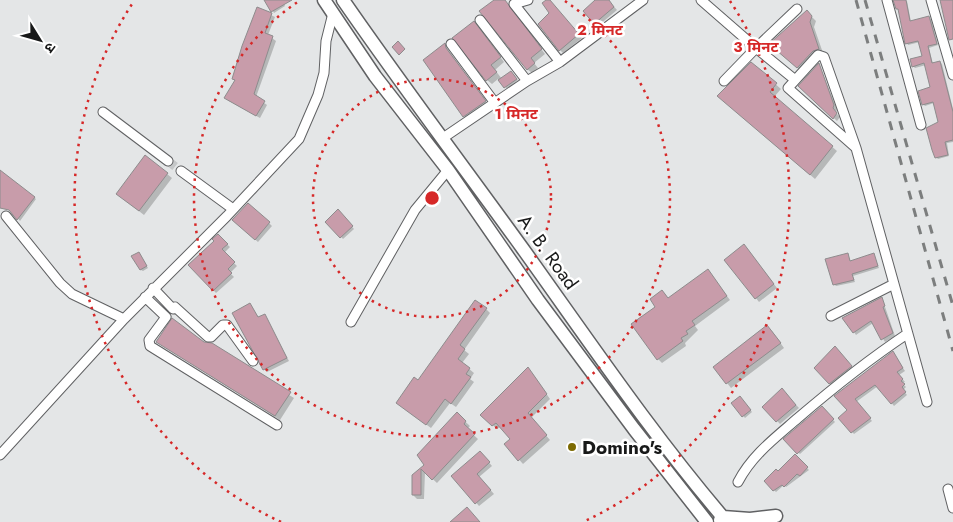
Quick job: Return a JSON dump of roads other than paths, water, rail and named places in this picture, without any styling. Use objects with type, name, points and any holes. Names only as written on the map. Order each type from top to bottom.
[{"type":"main road","name":"A. B. Road","points":[[324,0],[375,76],[448,170],[538,300],[634,429],[707,522]]},
{"type":"main road","name":"A. B. Road","points":[[343,0],[389,67],[443,138],[644,419],[722,520]]},
{"type":"main road","points":[[346,33],[360,24]]},
{"type":"main road","points":[[722,520],[776,516],[772,522]]},
{"type":"street","points":[[528,0],[514,4],[560,62]]},
{"type":"street","points":[[443,138],[527,81],[560,62],[643,0]]},
{"type":"street","points":[[700,0],[794,79]]},
{"type":"street","points":[[887,0],[921,125]]},
{"type":"street","points":[[931,0],[953,75]]},
{"type":"street","points":[[724,81],[797,9]]},
{"type":"street","points":[[0,455],[153,288],[233,210],[299,139],[318,95],[324,73],[326,41],[333,13]]},
{"type":"street","points":[[480,20],[527,81]]},
{"type":"street","points":[[451,44],[495,103]]},
{"type":"street","points":[[856,148],[788,88],[794,79],[818,55],[824,57],[856,148],[927,402]]},
{"type":"street","points":[[103,112],[168,161]]},
{"type":"street","points":[[181,170],[233,210]]},
{"type":"street","points":[[351,322],[415,210],[448,170]]},
{"type":"street","points":[[6,216],[67,290],[124,319]]},
{"type":"street","points":[[831,316],[894,284]]},
{"type":"street","points":[[153,288],[173,309],[175,307],[208,337],[211,337],[223,325],[227,325],[253,361]]},
{"type":"street","points":[[145,297],[166,317],[149,340],[150,346],[278,425]]},
{"type":"street","points":[[738,482],[745,469],[760,451],[842,379],[907,334]]},
{"type":"street","points":[[948,489],[953,508]]},
{"type":"tunnel","points":[[168,161],[181,171]]},
{"type":"railway","points":[[856,0],[953,351]]},
{"type":"railway","points":[[865,0],[953,306]]},
{"type":"place","name":"Domino's","points":[[572,447]]}]
